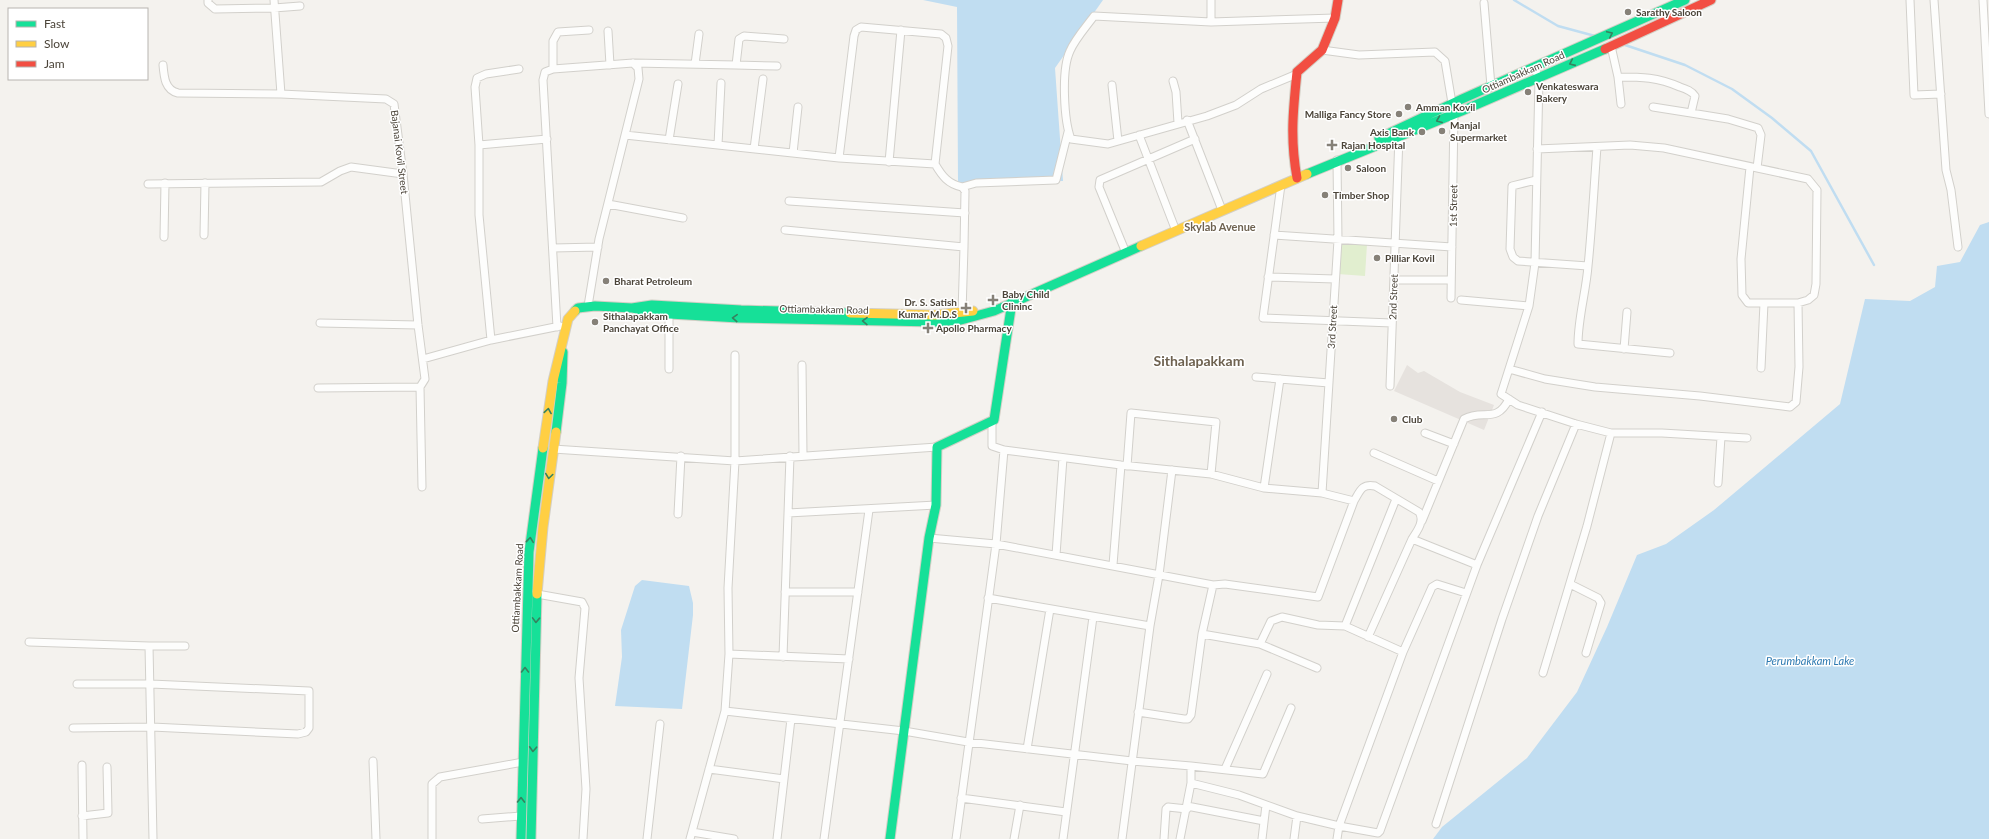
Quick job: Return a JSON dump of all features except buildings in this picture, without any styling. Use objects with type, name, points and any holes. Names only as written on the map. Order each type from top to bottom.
[{"type":"street","points":[[208,0],[208,3],[215,9],[300,6]]},
{"type":"street","points":[[163,65],[165,80],[173,92],[281,94],[274,0]]},
{"type":"street","points":[[1211,0],[1211,22]]},
{"type":"street","points":[[1335,18],[1211,22],[1094,16],[1069,52],[1063,83],[1068,132],[1071,139],[1108,144],[1236,106],[1261,89],[1297,74],[1322,50],[1335,18],[1338,0]]},
{"type":"street","name":"Ottiambakkam Road","points":[[1340,159],[1452,103],[1685,0]]},
{"type":"street","name":"Ottiambakkam Road","points":[[632,308],[652,313],[739,318],[935,322],[961,320],[979,316],[1340,159],[1454,114],[1539,78],[1710,0]]},
{"type":"street","points":[[1910,0],[1914,95],[1941,94]]},
{"type":"street","points":[[1934,0],[1946,170],[1951,190],[1958,247]]},
{"type":"street","points":[[1983,0],[1989,114]]},
{"type":"street","points":[[1484,3],[1491,86]]},
{"type":"street","points":[[839,158],[854,36],[856,30],[861,27],[941,34],[946,38],[948,46],[935,164],[941,175],[952,185],[962,187],[976,183],[1056,180],[1068,132]]},
{"type":"street","points":[[553,68],[553,41],[558,32],[589,30]]},
{"type":"street","points":[[889,162],[901,30]]},
{"type":"street","points":[[608,31],[610,65]]},
{"type":"street","points":[[695,64],[699,34]]},
{"type":"street","points":[[736,65],[740,37],[784,39]]},
{"type":"street","points":[[1612,46],[1621,104]]},
{"type":"street","points":[[1322,50],[1359,55],[1435,52],[1445,61],[1452,103]]},
{"type":"street","points":[[588,306],[598,247],[639,78],[638,68],[633,63]]},
{"type":"street","points":[[422,359],[491,340],[561,326],[553,248],[543,80],[545,72],[553,68],[633,63],[777,66]]},
{"type":"street","points":[[1534,67],[1539,78],[1535,263],[1529,306],[1501,394],[1518,405],[1576,424],[1611,433],[1662,433],[1746,438]]},
{"type":"street","points":[[491,340],[480,215],[479,145],[474,87],[477,78],[486,74],[519,69]]},
{"type":"street","points":[[1297,74],[1292,117],[1292,149],[1297,178]]},
{"type":"street","points":[[1618,77],[1659,79],[1692,92],[1695,96],[1691,113]]},
{"type":"street","points":[[754,149],[763,79]]},
{"type":"street","points":[[1173,81],[1176,92],[1178,123]]},
{"type":"street","points":[[718,145],[722,83]]},
{"type":"street","points":[[669,140],[678,84]]},
{"type":"street","points":[[1112,86],[1118,141]]},
{"type":"street","name":"Bajanai Kovil Street","points":[[281,94],[386,100],[394,104],[425,379],[420,387],[422,487]]},
{"type":"street","points":[[793,153],[798,107]]},
{"type":"street","points":[[1537,149],[1630,145],[1664,148],[1753,168],[1808,179],[1817,190],[1816,284],[1814,295],[1808,300],[1798,303],[1748,303],[1742,295],[1741,259],[1753,168],[1761,135],[1758,128],[1728,119],[1653,107]]},
{"type":"street","name":"1st Street","points":[[1450,298],[1454,114]]},
{"type":"street","points":[[1188,120],[1222,210]]},
{"type":"street","points":[[625,135],[839,158],[935,164]]},
{"type":"street","points":[[1138,135],[1176,231]]},
{"type":"street","name":"2nd Street","points":[[1390,386],[1399,136]]},
{"type":"street","points":[[479,145],[547,139]]},
{"type":"street","points":[[1126,253],[1099,187],[1100,180],[1195,139]]},
{"type":"street","points":[[1597,147],[1588,266],[1584,298],[1578,325],[1578,344],[1670,353]]},
{"type":"street","name":"3rd Street","points":[[1322,493],[1338,240],[1340,159]]},
{"type":"street","points":[[148,184],[321,182],[340,171],[351,167],[403,174]]},
{"type":"street","points":[[1536,180],[1512,186],[1510,202],[1510,250],[1513,257],[1518,261],[1588,266]]},
{"type":"street","points":[[204,235],[205,183]]},
{"type":"street","points":[[164,237],[165,184]]},
{"type":"street","points":[[1281,185],[1263,318],[1392,323]]},
{"type":"street","points":[[962,187],[965,191],[962,313]]},
{"type":"street","points":[[789,201],[965,213]]},
{"type":"street","points":[[608,204],[683,218]]},
{"type":"street","points":[[785,230],[964,247]]},
{"type":"street","points":[[1274,235],[1452,247]]},
{"type":"street","points":[[553,248],[598,247]]},
{"type":"street","points":[[1268,277],[1335,279]]},
{"type":"street","points":[[1394,280],[1451,280]]},
{"type":"street","points":[[1461,300],[1529,306]]},
{"type":"street","points":[[1012,302],[994,420],[992,421],[992,446],[1004,450],[1124,466],[1211,474],[1264,488],[1322,493],[1354,501]]},
{"type":"street","name":"Ottiambakkam Road","points":[[531,839],[537,594],[542,527],[563,372],[563,340],[561,326],[572,312],[578,308],[588,306],[632,308],[652,305],[834,313],[935,315],[962,313],[1012,302]]},
{"type":"street","points":[[1761,368],[1764,303]]},
{"type":"street","points":[[1509,369],[1545,379],[1594,387],[1700,396],[1790,407],[1796,402],[1799,367],[1798,303]]},
{"type":"street","points":[[1624,349],[1627,312]]},
{"type":"street","points":[[669,369],[670,314]]},
{"type":"street","points":[[320,323],[418,325]]},
{"type":"street","name":"Ottiambakkam Road","points":[[521,839],[527,589],[530,537],[553,381],[563,340]]},
{"type":"street","points":[[729,839],[691,836],[725,711],[729,654],[728,588],[735,460],[735,355]]},
{"type":"street","points":[[802,365],[803,455]]},
{"type":"street","points":[[1256,377],[1329,383]]},
{"type":"street","points":[[1264,488],[1280,379]]},
{"type":"street","points":[[318,388],[420,387]]},
{"type":"street","points":[[1368,637],[1412,539],[1422,521],[1464,419],[1470,415],[1493,415],[1500,412],[1509,399]]},
{"type":"street","points":[[1191,783],[1239,795],[1297,816],[1339,826],[1378,833],[1380,831],[1477,565],[1542,412]]},
{"type":"street","points":[[1113,565],[1131,413],[1216,422],[1211,474]]},
{"type":"street","points":[[553,448],[735,460],[936,447],[992,421]]},
{"type":"street","points":[[1436,824],[1504,612],[1538,516],[1576,424]]},
{"type":"street","points":[[1425,432],[1454,444]]},
{"type":"street","points":[[1543,672],[1587,526],[1611,433]]},
{"type":"street","points":[[1718,483],[1722,437]]},
{"type":"street","points":[[890,839],[929,538],[936,505],[936,447]]},
{"type":"street","points":[[956,839],[996,544],[1004,450]]},
{"type":"street","points":[[1374,453],[1438,481]]},
{"type":"street","points":[[678,514],[681,456]]},
{"type":"street","points":[[783,657],[790,456]]},
{"type":"street","points":[[1056,555],[1063,458]]},
{"type":"street","points":[[1122,839],[1150,626],[1159,575],[1172,470]]},
{"type":"street","points":[[929,538],[996,544],[1213,585],[1224,584],[1318,597],[1354,501],[1362,487],[1368,484],[1419,512],[1422,516],[1422,521]]},
{"type":"street","points":[[1345,626],[1396,499]]},
{"type":"street","points":[[788,513],[869,510],[936,505]]},
{"type":"street","points":[[824,839],[869,510]]},
{"type":"street","points":[[1412,539],[1477,565]]},
{"type":"street","points":[[1337,839],[1339,826],[1403,652],[1432,587],[1437,584],[1466,594]]},
{"type":"street","points":[[1570,584],[1598,598],[1600,603],[1586,653]]},
{"type":"street","points":[[1138,712],[1184,719],[1188,719],[1191,715],[1202,634],[1213,585]]},
{"type":"street","points":[[785,592],[858,592]]},
{"type":"street","points":[[537,594],[582,602],[585,608],[586,617],[580,658],[579,678],[586,789],[583,839]]},
{"type":"street","points":[[988,598],[1150,626]]},
{"type":"street","points":[[1027,748],[1050,609]]},
{"type":"street","points":[[1063,839],[1093,617]]},
{"type":"street","points":[[1260,644],[1272,621],[1282,617],[1318,625],[1345,626],[1403,652]]},
{"type":"street","points":[[1202,634],[1260,644],[1317,668]]},
{"type":"street","points":[[29,642],[185,646]]},
{"type":"street","points":[[149,646],[152,727],[153,839]]},
{"type":"street","points":[[729,654],[849,660]]},
{"type":"street","points":[[1225,769],[1267,674]]},
{"type":"street","points":[[73,728],[152,727],[298,734],[306,732],[309,728],[309,691],[151,684],[77,684]]},
{"type":"street","points":[[725,711],[904,731],[968,742],[1132,761],[1225,769],[1263,774],[1291,708]]},
{"type":"street","points":[[776,839],[791,719]]},
{"type":"street","points":[[647,839],[660,724]]},
{"type":"street","points":[[373,761],[376,839]]},
{"type":"street","points":[[432,839],[432,784],[436,779],[523,762]]},
{"type":"street","points":[[82,765],[83,839]]},
{"type":"street","points":[[1180,839],[1191,783],[1191,766]]},
{"type":"street","points":[[82,816],[108,813],[107,767]]},
{"type":"street","points":[[708,769],[784,779]]},
{"type":"street","points":[[961,798],[1066,812]]},
{"type":"street","points":[[1014,839],[1020,805]]},
{"type":"street","points":[[1262,839],[1266,805]]},
{"type":"street","points":[[1164,839],[1166,809],[1168,808],[1187,807],[1264,821]]},
{"type":"street","points":[[482,819],[521,816]]},
{"type":"street","points":[[1294,839],[1297,816]]},
{"type":"shaded area","points":[[1407,365],[1418,373],[1424,371],[1460,392],[1494,405],[1484,430],[1394,391]]},
{"type":"green space","points":[[1340,240],[1367,244],[1365,276],[1338,274]]},
{"type":"water","points":[[923,0],[1103,0],[1055,68],[1063,181],[958,183],[957,7]]},
{"type":"water","name":"Perumbakkam Lake","points":[[1989,222],[1989,839],[1433,839],[1442,827],[1527,758],[1577,692],[1607,627],[1637,555],[1666,544],[1714,510],[1840,404],[1865,299],[1910,301],[1935,287],[1937,266],[1960,262],[1980,225]]},
{"type":"water","points":[[642,580],[689,586],[693,603],[693,615],[682,709],[615,706],[622,657],[621,630],[635,586]]},
{"type":"waterway","points":[[1514,0],[1558,26],[1595,36]]},
{"type":"waterway","points":[[1622,44],[1685,65],[1732,89],[1772,118],[1811,151],[1874,265]]},
{"type":"traffic: fast","points":[[1379,138],[1462,99],[1685,0]]},
{"type":"traffic: fast","points":[[1307,174],[1464,110],[1605,49]]},
{"type":"traffic: fast","points":[[632,308],[652,313],[739,318],[935,322],[961,320],[994,311],[1141,246]]},
{"type":"traffic: fast","points":[[890,839],[929,538],[936,505],[937,447],[994,420],[1012,302]]},
{"type":"traffic: fast","points":[[575,311],[578,308],[595,306],[632,308],[652,305],[741,310],[850,313]]},
{"type":"traffic: fast","points":[[556,432],[562,383],[563,352]]},
{"type":"traffic: fast","points":[[521,839],[529,552],[543,448]]},
{"type":"traffic: fast","points":[[531,839],[537,594]]},
{"type":"traffic: slow","points":[[1141,246],[1307,174]]},
{"type":"traffic: slow","points":[[543,448],[553,381],[568,319],[575,311]]},
{"type":"traffic: slow","points":[[850,313],[935,315],[973,311]]},
{"type":"traffic: slow","points":[[537,594],[543,527],[556,432]]},
{"type":"traffic: jam","points":[[1297,178],[1293,150],[1293,112],[1297,72],[1322,50],[1335,18],[1338,0]]},
{"type":"traffic: jam","points":[[1605,49],[1711,0]]},
{"type":"place","name":"Sarathy Saloon","points":[[1628,12]]},
{"type":"place","name":"Venkateswara Bakery","points":[[1528,92]]},
{"type":"place","name":"Amman Kovil","points":[[1408,107]]},
{"type":"place","name":"Malliga Fancy Store","points":[[1399,114]]},
{"type":"place","name":"Manjal Supermarket","points":[[1442,131]]},
{"type":"place","name":"Axis Bank","points":[[1422,132]]},
{"type":"place","name":"Rajan Hospital","points":[[1332,145]]},
{"type":"place","name":"Saloon","points":[[1348,168]]},
{"type":"place","name":"Timber Shop","points":[[1325,195]]},
{"type":"place","name":"Pilliar Kovil","points":[[1377,258]]},
{"type":"place","name":"Bharat Petroleum","points":[[606,281]]},
{"type":"place","name":"Baby Child Clininc","points":[[993,300]]},
{"type":"place","name":"Dr. S. Satish Kumar M.D.S","points":[[966,308]]},
{"type":"place","name":"Sithalapakkam Panchayat Office","points":[[595,322]]},
{"type":"place","name":"Apollo Pharmacy","points":[[928,328]]},
{"type":"place","name":"Club","points":[[1394,419]]},
{"type":"district","name":"Skylab Avenue","points":[[1220,226]]},
{"type":"district","name":"Sithalapakkam","points":[[1199,360]]}]
